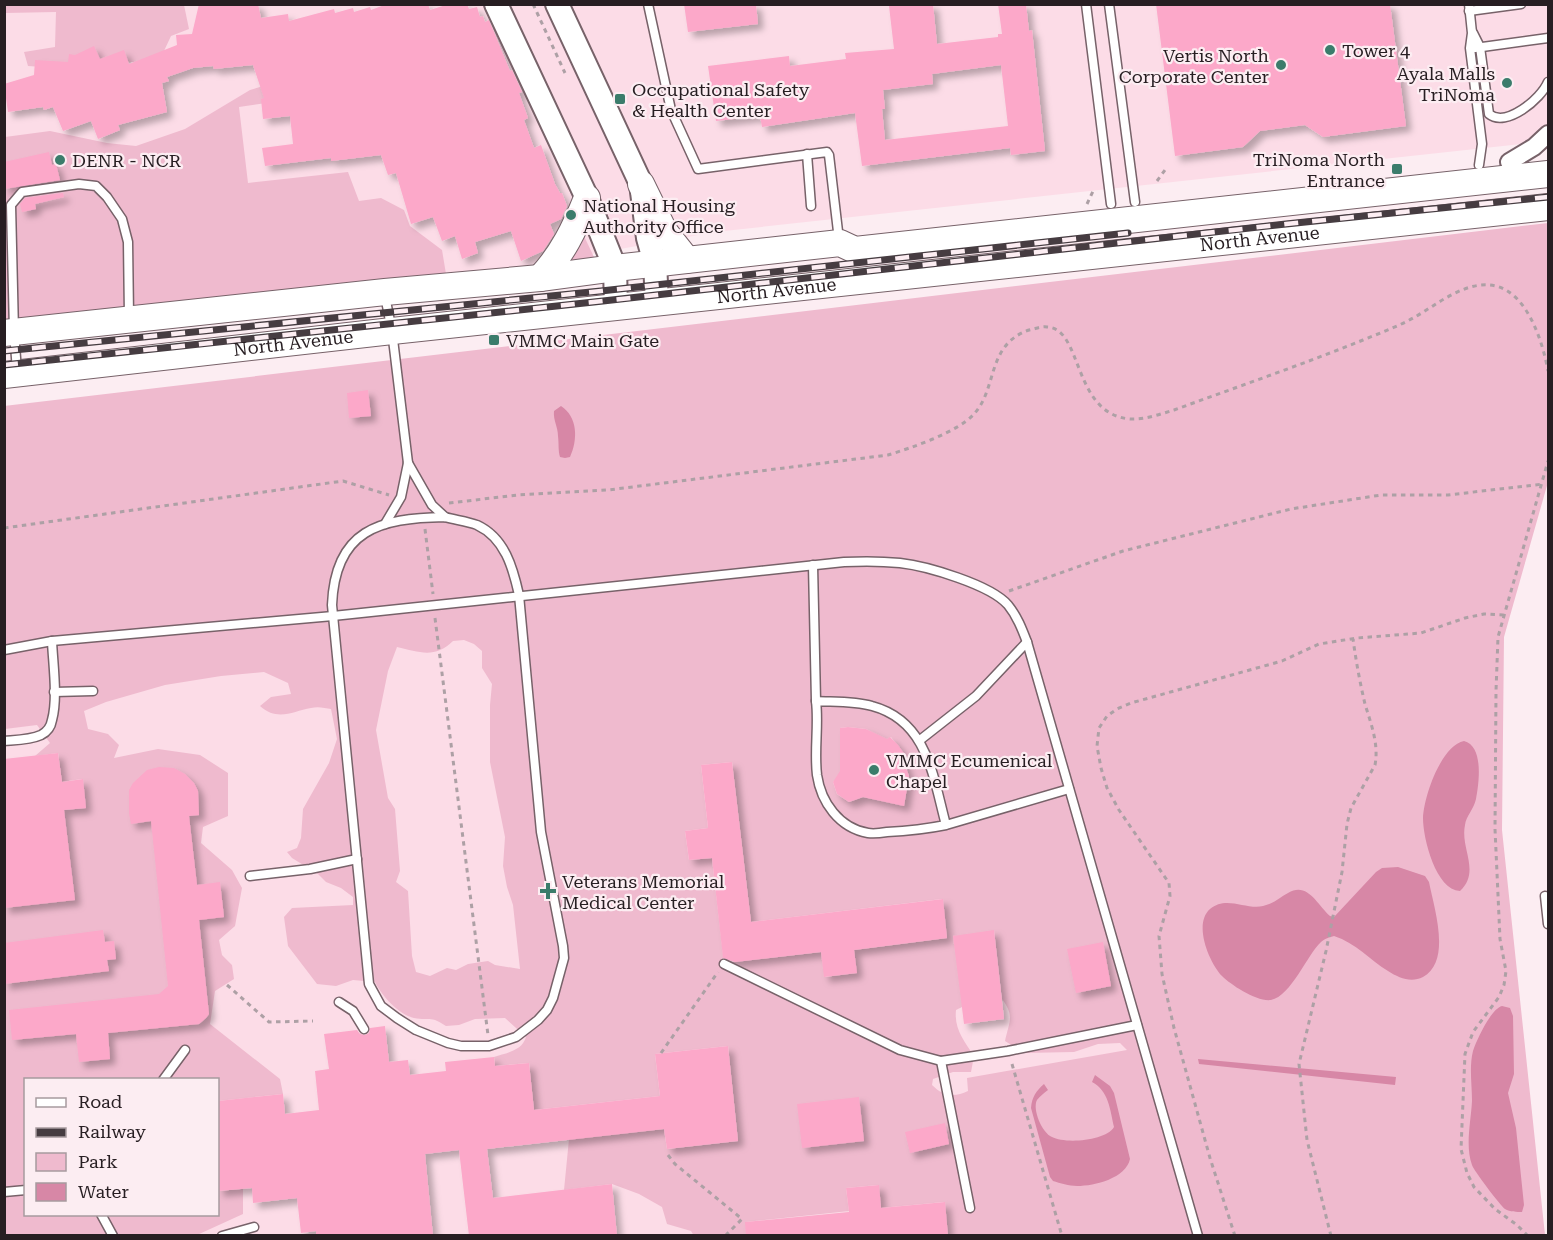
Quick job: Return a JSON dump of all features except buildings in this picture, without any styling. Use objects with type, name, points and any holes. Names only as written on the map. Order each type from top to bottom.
[{"type":"main road","points":[[496,4],[586,198],[615,268],[616,307]]},
{"type":"main road","points":[[557,4],[663,231],[687,260]]},
{"type":"main road","name":"North Avenue","points":[[1394,183],[1479,165],[1548,158]]},
{"type":"main road","name":"North Avenue","points":[[9,332],[540,278],[840,243],[855,250],[1110,207],[1314,192],[1394,183],[1548,174]]},
{"type":"main road","points":[[640,184],[648,238],[655,263],[657,303]]},
{"type":"main road","points":[[540,278],[553,265],[565,245],[586,198]]},
{"type":"main road","name":"North Avenue","points":[[11,374],[1548,207]]},
{"type":"street","points":[[1509,162],[1534,147],[1548,134]]},
{"type":"lane","points":[[648,4],[671,110],[698,169],[824,151],[830,155],[840,243]]},
{"type":"lane","points":[[1086,4],[1110,207]]},
{"type":"lane","points":[[1109,4],[1110,207]]},
{"type":"lane","points":[[1521,4],[1469,8],[1489,114],[1493,118],[1501,119],[1521,110],[1534,102],[1548,82]]},
{"type":"lane","points":[[1475,48],[1548,38]]},
{"type":"lane","points":[[1475,48],[1482,144],[1479,165]]},
{"type":"lane","points":[[807,154],[811,206]]},
{"type":"lane","points":[[11,374],[9,332],[11,205],[22,192],[78,184],[96,186],[107,197],[122,219],[128,242],[129,320]]},
{"type":"lane","points":[[385,292],[408,463],[401,497],[385,524]]},
{"type":"lane","points":[[408,463],[432,505],[445,517]]},
{"type":"lane","points":[[445,517],[477,525],[495,537],[512,566],[519,595],[541,832],[564,958],[553,998],[547,1010],[516,1037],[489,1046],[461,1046],[416,1030],[381,1006],[369,984],[333,616],[334,582],[342,559],[364,531],[385,524],[424,518],[445,517]]},
{"type":"lane","points":[[4,650],[52,641],[333,616],[866,561],[902,563],[950,576],[996,595],[1007,604],[1018,619],[1027,642],[1198,1236]]},
{"type":"lane","points":[[813,565],[817,773],[820,791],[827,806],[840,819],[850,826],[869,833],[917,831],[946,825],[1069,789]]},
{"type":"lane","points":[[4,741],[31,738],[43,734],[50,727],[53,719],[54,692],[52,641]]},
{"type":"lane","points":[[920,740],[976,696],[1027,642]]},
{"type":"lane","points":[[54,692],[93,691]]},
{"type":"lane","points":[[816,701],[869,705],[905,722],[920,740],[933,775],[946,825]]},
{"type":"lane","points":[[250,876],[310,869],[357,859]]},
{"type":"lane","points":[[1545,896],[1548,924]]},
{"type":"lane","points":[[724,964],[900,1050],[941,1061],[1137,1025]]},
{"type":"lane","points":[[339,1002],[353,1011],[364,1029]]},
{"type":"lane","points":[[164,1078],[185,1050]]},
{"type":"lane","points":[[941,1061],[969,1208]]},
{"type":"lane","points":[[4,1192],[24,1190]]},
{"type":"lane","points":[[102,1216],[113,1236]]},
{"type":"lane","points":[[222,1236],[254,1227]]},
{"type":"path","points":[[1157,181],[1165,170]]},
{"type":"path","points":[[432,505],[518,495],[608,490],[888,455],[908,449],[972,417],[980,406],[997,359],[1008,344],[1021,333],[1049,327],[1061,332],[1068,342],[1085,385],[1096,403],[1116,417],[1132,419],[1152,417],[1174,410],[1329,354],[1395,327],[1454,294],[1484,284],[1498,286],[1523,306],[1539,337],[1548,371]]},
{"type":"path","points":[[1528,1236],[1495,1209],[1474,1187],[1467,1173],[1461,1149],[1465,1054],[1473,1032],[1499,997],[1506,971],[1500,939],[1495,829],[1498,637],[1548,461]]},
{"type":"path","points":[[4,528],[343,481],[401,497]]},
{"type":"path","points":[[996,595],[1123,551],[1291,509],[1381,495],[1448,495],[1543,484]]},
{"type":"path","points":[[424,518],[489,1046]]},
{"type":"path","points":[[1235,1236],[1210,1158],[1174,1028],[1162,974],[1159,936],[1170,896],[1169,883],[1155,865],[1107,788],[1097,746],[1099,728],[1107,716],[1117,709],[1146,698],[1282,661],[1319,644],[1421,633],[1465,618],[1484,614],[1503,615]]},
{"type":"path","points":[[1331,1236],[1307,1140],[1299,1064],[1334,912],[1351,808],[1375,765],[1376,744],[1365,703],[1353,639]]},
{"type":"path","points":[[661,1053],[724,964]]},
{"type":"path","points":[[227,985],[269,1022],[314,1022]]},
{"type":"path","points":[[1008,1050],[1062,1236]]},
{"type":"path","points":[[668,1155],[675,1164],[742,1219],[725,1236]]},
{"type":"shaded area","points":[[5,5],[1548,5],[1548,141],[715,232],[447,280],[5,323]]},
{"type":"shaded area","name":"Veterans Memorial Medical Center","points":[[863,567],[1139,1049],[982,1235],[30,1235],[200,1216],[219,1216],[219,1078],[24,1078],[24,1089],[5,1175],[5,668]]},
{"type":"green space","points":[[4,5],[184,5],[189,29],[171,36],[163,53],[149,67],[132,62],[28,66],[24,52],[55,47],[56,12],[5,13]]},
{"type":"green space","points":[[291,78],[308,97],[239,107],[248,183],[348,172],[359,201],[381,198],[404,210],[410,226],[442,250],[447,280],[5,323],[5,137],[50,131],[107,143],[136,146],[185,129],[250,90]]},
{"type":"green space","points":[[1548,223],[1548,482],[1504,637],[1502,830],[1545,1235],[948,1235],[944,1202],[881,1208],[878,1185],[846,1188],[849,1211],[746,1222],[746,1235],[694,1236],[691,1231],[667,1224],[662,1207],[639,1194],[612,1184],[564,1190],[569,1139],[664,1129],[667,1149],[738,1141],[728,1046],[655,1054],[660,1096],[534,1110],[529,1063],[495,1066],[494,1057],[517,1048],[526,1037],[505,1018],[475,1019],[459,1025],[446,1026],[433,1019],[414,1018],[402,1013],[386,998],[375,982],[353,980],[336,986],[317,984],[288,946],[284,917],[292,908],[353,905],[353,897],[341,888],[326,882],[287,852],[297,848],[301,838],[303,809],[329,763],[337,739],[331,709],[314,707],[279,714],[267,711],[260,706],[271,697],[291,694],[288,683],[264,672],[165,685],[106,702],[84,711],[88,729],[108,734],[119,745],[114,758],[158,749],[200,755],[228,773],[228,816],[203,827],[201,843],[232,870],[242,888],[235,926],[219,940],[222,955],[232,965],[234,979],[215,991],[210,1024],[280,1079],[283,1094],[219,1101],[219,1078],[24,1078],[24,1216],[219,1216],[219,1191],[243,1189],[243,1214],[197,1235],[5,1235],[5,853],[64,810],[85,808],[82,779],[62,782],[58,753],[35,756],[50,743],[37,725],[5,729],[4,406]],"holes":[[[464,640],[474,644],[482,651],[482,668],[492,684],[490,762],[505,837],[503,866],[513,905],[520,969],[495,965],[488,961],[468,964],[456,970],[447,968],[430,976],[416,972],[412,956],[408,891],[396,882],[400,871],[395,809],[388,798],[376,730],[388,671],[397,647],[427,653],[440,650],[453,641]],[[840,728],[866,729],[886,740],[891,737],[904,755],[901,757],[909,776],[904,805],[863,797],[849,802],[837,794],[833,782],[841,774]],[[732,762],[751,922],[942,899],[947,938],[854,950],[856,973],[825,977],[821,952],[724,963],[712,858],[689,860],[685,831],[708,828],[701,765]],[[994,931],[1002,999],[1010,1015],[1005,1041],[1024,1053],[1074,1052],[1098,1044],[1120,1043],[1127,1050],[967,1078],[968,1091],[958,1095],[940,1092],[932,1085],[933,1079],[953,1072],[971,1072],[974,1056],[960,1034],[956,1010],[962,1007]]]},
{"type":"green space","points":[[583,234],[594,257],[563,262]]},
{"type":"water","points":[[561,406],[571,416],[575,429],[573,450],[570,457],[565,458],[560,457],[554,414],[554,411]]},
{"type":"water","points":[[1464,741],[1475,750],[1479,775],[1476,799],[1467,819],[1464,834],[1469,876],[1460,891],[1444,882],[1438,873],[1428,850],[1423,818],[1435,773],[1448,752]]},
{"type":"water","points":[[1398,867],[1425,876],[1429,882],[1437,919],[1439,947],[1432,969],[1423,977],[1410,980],[1396,976],[1349,943],[1334,936],[1321,942],[1292,983],[1278,997],[1271,1000],[1252,996],[1238,988],[1222,976],[1212,962],[1205,943],[1203,924],[1205,916],[1216,905],[1229,903],[1263,906],[1295,890],[1301,890],[1334,917],[1376,872],[1382,868]]},
{"type":"water","points":[[1502,1006],[1510,1008],[1513,1016],[1514,1074],[1508,1093],[1516,1128],[1524,1205],[1522,1212],[1507,1210],[1498,1201],[1472,1165],[1469,1150],[1473,1051],[1489,1018]]},
{"type":"water","points":[[1198,1059],[1396,1077],[1395,1085],[1199,1064]]},
{"type":"water","points":[[1095,1075],[1110,1086],[1114,1093],[1130,1159],[1123,1171],[1109,1180],[1077,1186],[1053,1181],[1031,1108],[1033,1097],[1044,1084],[1048,1090],[1037,1100],[1036,1109],[1048,1135],[1075,1141],[1103,1135],[1114,1127],[1105,1096],[1102,1090],[1092,1082]]},
{"type":"railway","points":[[4,365],[1548,197]]},
{"type":"railway","points":[[4,351],[601,291],[1128,233]]},
{"type":"place","name":"Tower 4","points":[[1330,50]]},
{"type":"place","name":"Vertis North Corporate Center","points":[[1281,65]]},
{"type":"place","name":"Ayala Malls TriNoma","points":[[1507,83]]},
{"type":"place","name":"Occupational Safety & Health Center","points":[[620,99]]},
{"type":"place","name":"DENR - NCR","points":[[60,160]]},
{"type":"place","name":"TriNoma North Entrance","points":[[1397,169]]},
{"type":"place","name":"National Housing Authority Office","points":[[571,215]]},
{"type":"place","name":"VMMC Main Gate","points":[[494,340]]},
{"type":"place","name":"VMMC Ecumenical Chapel","points":[[874,770]]},
{"type":"place","name":"Veterans Memorial Medical Center","points":[[548,891]]}]
